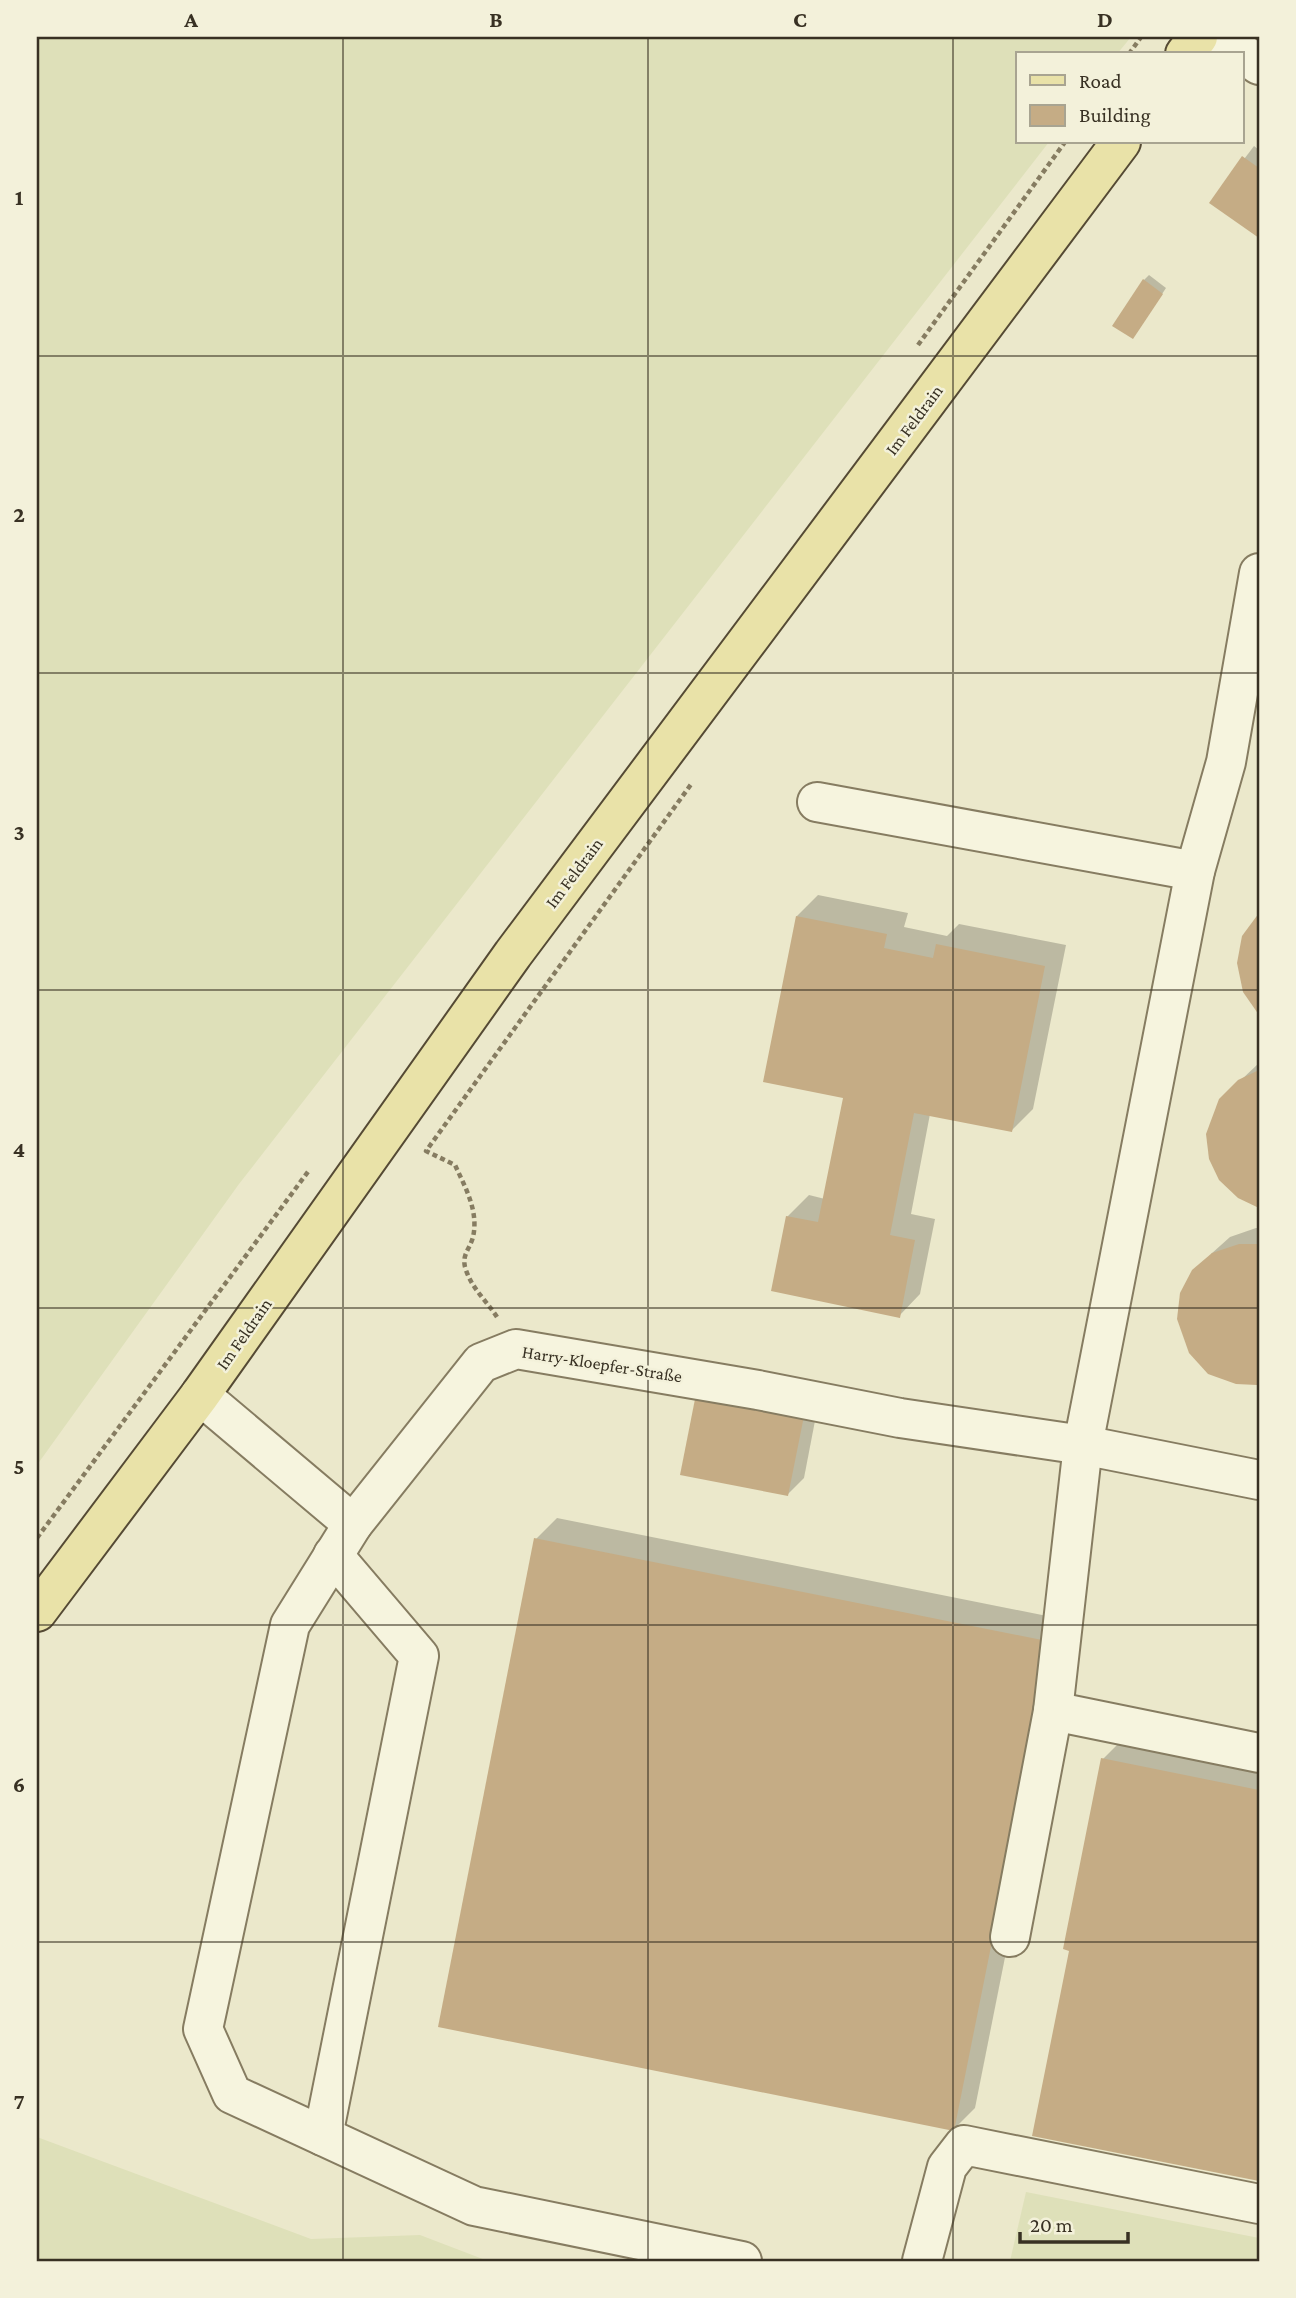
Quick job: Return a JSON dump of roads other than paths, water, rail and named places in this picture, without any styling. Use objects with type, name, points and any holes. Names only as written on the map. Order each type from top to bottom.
[{"type":"main road","points":[[1187,52],[1198,37]]},
{"type":"main road","name":"Im Feldrain","points":[[37,1612],[200,1395],[513,954],[1120,144]]},
{"type":"lane","points":[[1219,37],[1240,52]]},
{"type":"lane","points":[[1244,54],[1259,65]]},
{"type":"lane","points":[[1010,1937],[1053,1711],[1083,1445],[1195,871],[1226,762],[1259,573]]},
{"type":"lane","points":[[817,802],[1195,871]]},
{"type":"lane","name":"Harry-Kloepfer-Straße","points":[[742,2261],[474,2206],[232,2094],[203,2029],[290,1625],[343,1539],[481,1363],[516,1349],[758,1390],[900,1418],[1083,1445],[1259,1480]]},
{"type":"lane","points":[[200,1395],[343,1539],[419,1656],[323,2136]]},
{"type":"lane","points":[[1053,1711],[1259,1753]]},
{"type":"lane","points":[[922,2261],[947,2167],[964,2146],[1259,2204]]}]
